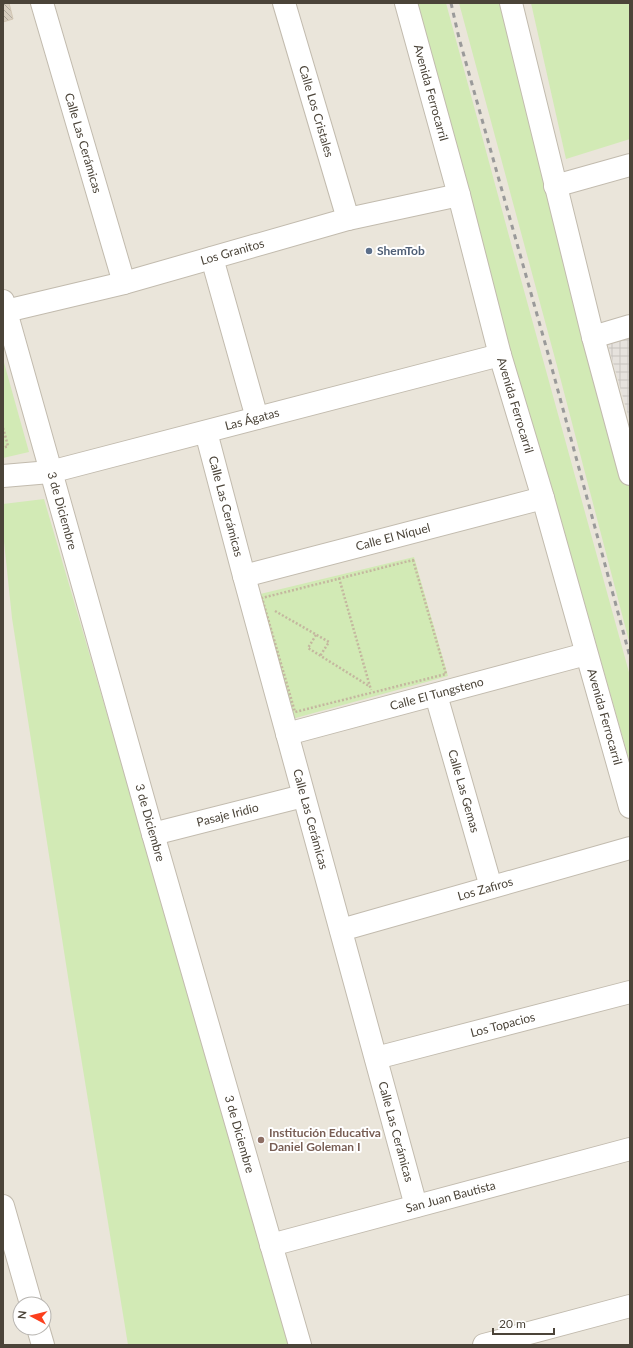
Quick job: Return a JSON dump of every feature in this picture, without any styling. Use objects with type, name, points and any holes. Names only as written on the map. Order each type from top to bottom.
[{"type":"street","name":"Calle Las Cerámicas","points":[[42,3],[124,283]]},
{"type":"street","name":"Calle Los Cristales","points":[[284,3],[348,219]]},
{"type":"street","name":"Avenida Ferrocarril","points":[[406,3],[459,195],[500,355],[543,498],[630,806]]},
{"type":"street","points":[[511,3],[593,337],[630,474]]},
{"type":"street","points":[[555,186],[630,165]]},
{"type":"street","name":"Los Granitos","points":[[4,306],[124,283],[348,219],[459,195]]},
{"type":"street","points":[[212,258],[258,418]]},
{"type":"street","name":"3 de Diciembre","points":[[4,306],[153,834],[300,1345]]},
{"type":"street","points":[[593,337],[630,326]]},
{"type":"street","name":"Las Ágatas","points":[[3,476],[50,472],[500,355]]},
{"type":"street","name":"Calle Las Cerámicas","points":[[206,432],[303,796],[416,1206]]},
{"type":"street","name":"Calle El Níquel","points":[[244,576],[543,498]]},
{"type":"street","name":"Calle El Tungsteno","points":[[287,734],[586,654]]},
{"type":"street","name":"Calle Las Gemas","points":[[436,695],[491,888]]},
{"type":"street","name":"Pasaje Iridio","points":[[153,834],[303,796]]},
{"type":"street","name":"Los Zafiros","points":[[341,930],[630,848]]},
{"type":"street","name":"Los Topacios","points":[[376,1058],[630,992]]},
{"type":"street","name":"San Juan Bautista","points":[[271,1244],[630,1149]]},
{"type":"street","points":[[3,1206],[29,1296]]},
{"type":"street","points":[[484,1345],[630,1306]]},
{"type":"path","points":[[3,428],[8,446],[3,448]]},
{"type":"path","points":[[413,560],[446,674],[295,712],[264,604],[262,598],[413,560]]},
{"type":"path","points":[[339,578],[372,693]]},
{"type":"path","points":[[264,604],[329,642],[320,656]]},
{"type":"path","points":[[316,635],[308,648],[370,686]]},
{"type":"shaded area","points":[[3,3],[630,3],[630,1345],[3,1345]]},
{"type":"shaded area","points":[[630,338],[630,422],[608,345]]},
{"type":"green space","points":[[417,3],[446,3],[630,676],[630,763],[548,475],[510,353]]},
{"type":"green space","points":[[459,3],[501,3],[630,439],[630,645],[560,377]]},
{"type":"green space","points":[[531,3],[630,3],[630,139],[566,159]]},
{"type":"green space","points":[[3,359],[29,452],[3,458]]},
{"type":"green space","points":[[44,499],[292,1345],[128,1345],[71,996],[12,618],[3,532],[3,504]]},
{"type":"green space","points":[[414,557],[448,676],[292,719],[256,595]]},
{"type":"building","points":[[3,3],[9,3],[13,19],[3,22]]},
{"type":"railway","points":[[451,3],[459,38],[547,350],[630,657]]},
{"type":"place","name":"ShemTob","points":[[369,251]]},
{"type":"place","name":"Institución Educativa Daniel Goleman I","points":[[261,1140]]}]
